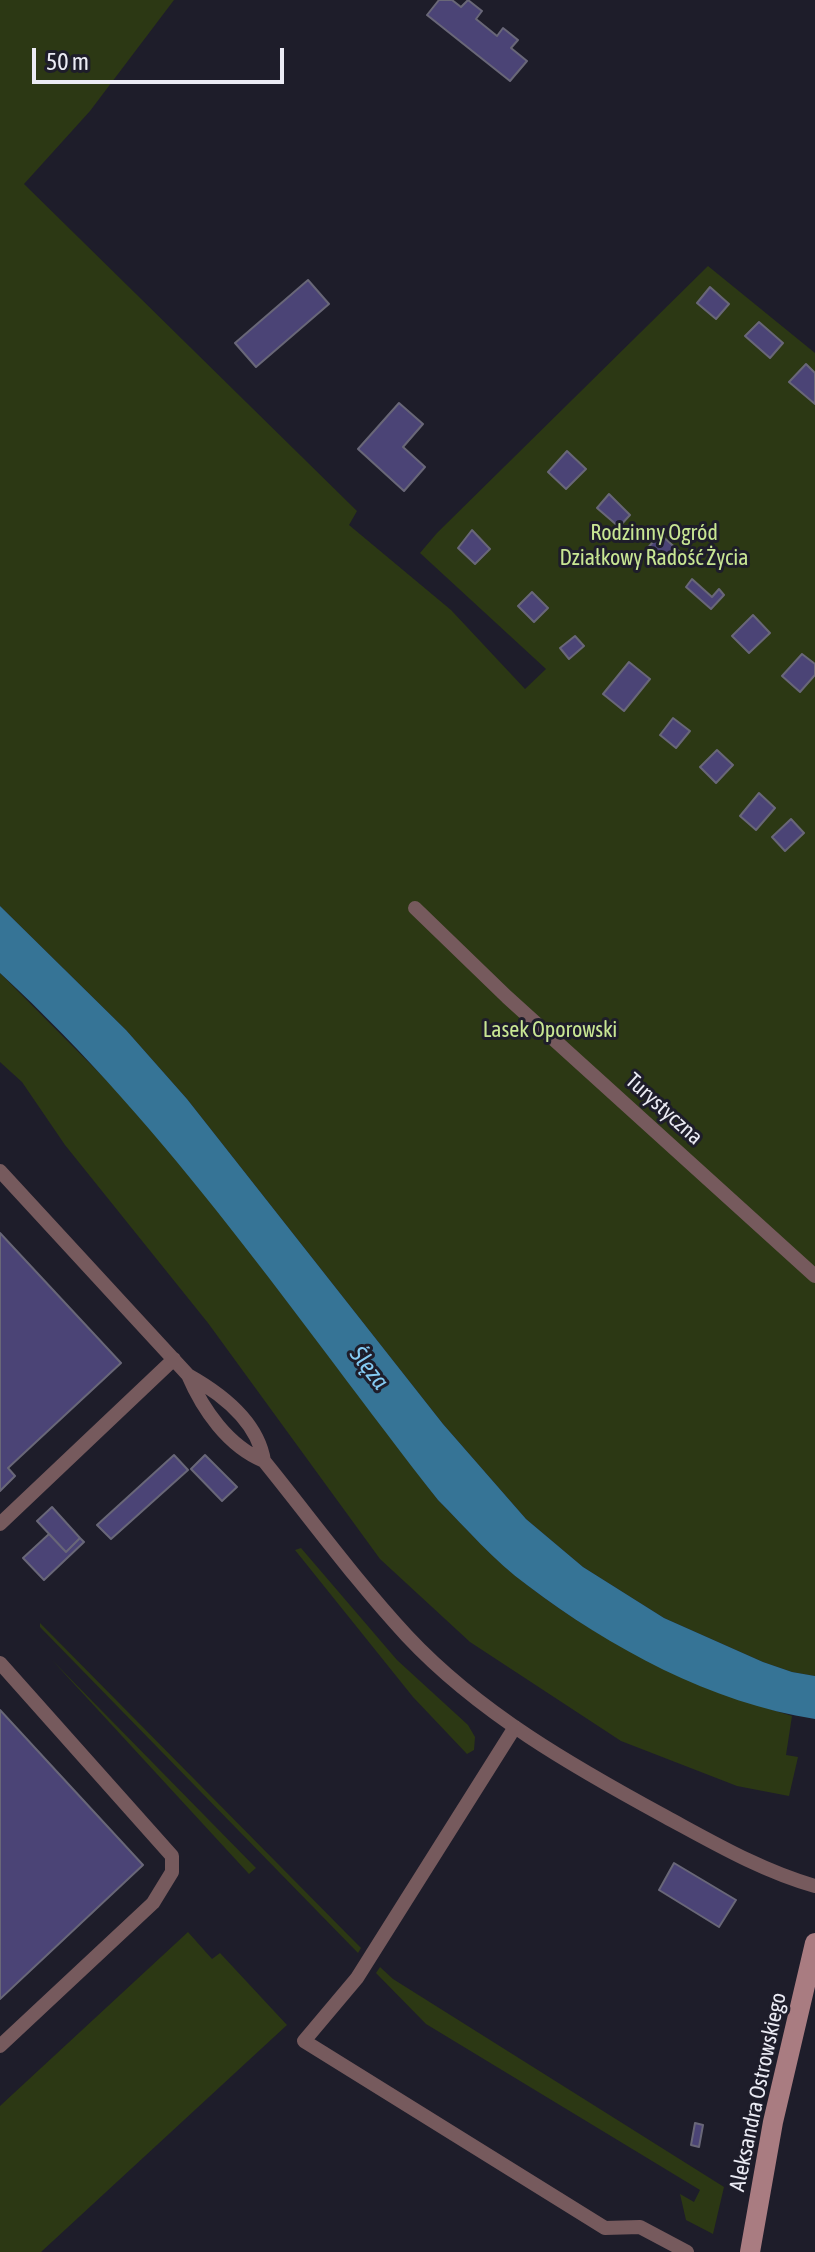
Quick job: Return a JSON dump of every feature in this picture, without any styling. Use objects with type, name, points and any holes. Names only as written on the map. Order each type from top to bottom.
[{"type":"street","name":"Aleksandra Ostrowskiego","points":[[750,2252],[773,2122],[815,1943]]},
{"type":"lane","name":"Turystyczna","points":[[415,908],[507,997],[815,1276]]},
{"type":"lane","points":[[0,1171],[188,1375],[201,1405],[246,1454],[264,1461],[408,1636],[515,1727],[569,1764],[751,1862],[815,1886]]},
{"type":"lane","points":[[0,1524],[174,1359]]},
{"type":"lane","points":[[188,1375],[216,1390],[237,1412],[261,1442],[264,1461]]},
{"type":"lane","points":[[0,1663],[172,1856],[168,1881],[153,1903],[0,2046]]},
{"type":"lane","points":[[515,1727],[357,1978],[304,2041],[605,2228],[640,2227],[687,2252]]},
{"type":"green space","name":"Lasek Oporowski","points":[[0,0],[174,0],[90,111],[24,184],[357,511],[349,525],[451,610],[525,689],[546,669],[420,553],[437,533],[708,266],[815,353],[815,1676],[763,1662],[664,1618],[583,1567],[526,1519],[443,1424],[187,1099],[126,1030],[0,906]]},
{"type":"green space","points":[[0,973],[138,1112],[199,1185],[438,1500],[491,1554],[556,1606],[620,1645],[687,1678],[792,1716],[786,1755],[798,1757],[789,1796],[737,1786],[621,1741],[470,1642],[380,1559],[208,1323],[65,1145],[22,1082],[0,1062]]},
{"type":"green space","points":[[301,1548],[397,1660],[468,1725],[475,1737],[474,1750],[467,1754],[413,1697],[295,1550]]},
{"type":"green space","points":[[40,1623],[361,1948],[358,1953],[40,1627]]},
{"type":"green space","points":[[52,1660],[256,1868],[249,1874]]},
{"type":"green space","points":[[188,1932],[212,1959],[220,1953],[287,2025],[41,2252],[0,2252],[0,2106]]},
{"type":"green space","points":[[380,1967],[393,1979],[724,2187],[713,2234],[686,2220],[680,2194],[694,2202],[700,2190],[426,2024],[376,1973]]},
{"type":"water","name":"Ślęza","points":[[0,906],[126,1030],[187,1099],[443,1424],[526,1519],[583,1567],[664,1618],[763,1662],[815,1676],[815,1719],[738,1700],[664,1670],[593,1630],[503,1566],[438,1500],[176,1161],[121,1097],[0,973]]},
{"type":"building","points":[[439,0],[452,0],[461,7],[468,0],[482,11],[476,19],[497,36],[503,28],[518,40],[511,48],[527,61],[510,81],[427,15]]},
{"type":"building","points":[[308,280],[329,304],[256,367],[235,343]]},
{"type":"building","points":[[710,287],[729,304],[716,319],[697,303]]},
{"type":"building","points":[[759,322],[783,343],[770,358],[745,336]]},
{"type":"building","points":[[806,364],[815,373],[815,404],[789,382]]},
{"type":"building","points":[[399,403],[423,424],[403,447],[425,467],[404,491],[358,449]]},
{"type":"building","points":[[567,451],[586,469],[566,489],[548,472]]},
{"type":"building","points":[[609,494],[630,515],[619,527],[597,508]]},
{"type":"building","points":[[472,530],[490,549],[475,564],[458,548]]},
{"type":"building","points":[[660,534],[679,551],[664,567],[646,550]]},
{"type":"building","points":[[692,579],[712,597],[719,589],[724,595],[711,609],[686,587]]},
{"type":"building","points":[[532,592],[548,608],[534,622],[518,606]]},
{"type":"building","points":[[753,615],[770,633],[749,653],[732,636]]},
{"type":"building","points":[[575,636],[584,646],[569,659],[560,648]]},
{"type":"building","points":[[802,654],[815,664],[815,675],[800,692],[782,676]]},
{"type":"building","points":[[629,662],[650,679],[624,711],[603,694]]},
{"type":"building","points":[[673,718],[690,731],[676,748],[660,735]]},
{"type":"building","points":[[717,750],[733,765],[716,783],[700,767]]},
{"type":"building","points":[[759,793],[775,808],[756,830],[740,816]]},
{"type":"building","points":[[791,819],[804,833],[785,851],[772,837]]},
{"type":"building","points":[[0,1233],[121,1363],[8,1468],[15,1476],[0,1491]]},
{"type":"building","points":[[174,1455],[188,1470],[111,1539],[97,1525]]},
{"type":"building","points":[[205,1455],[237,1487],[222,1501],[191,1469]]},
{"type":"building","points":[[52,1507],[80,1538],[66,1552],[37,1521]]},
{"type":"building","points":[[49,1534],[66,1552],[80,1538],[84,1542],[44,1580],[23,1558]]},
{"type":"building","points":[[0,1710],[143,1865],[0,1999]]},
{"type":"building","points":[[674,1863],[736,1900],[719,1927],[659,1890]]},
{"type":"building","points":[[695,2123],[703,2125],[699,2147],[691,2145]]},
{"type":"park label","name":"Rodzinny Ogród Działkowy Radość Życia","points":[[654,546]]}]
